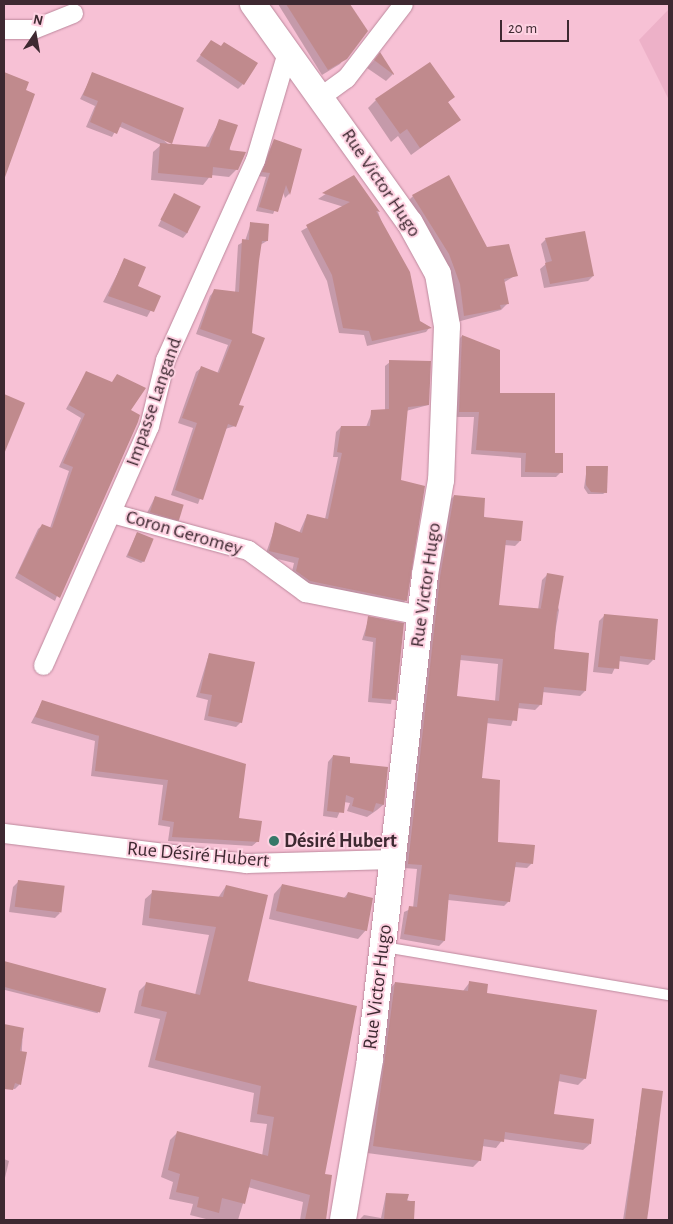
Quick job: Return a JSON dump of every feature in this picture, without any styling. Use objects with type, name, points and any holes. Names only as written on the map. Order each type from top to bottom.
[{"type":"street","name":"Rue Victor Hugo","points":[[253,4],[321,96],[410,223],[434,265],[444,300],[448,347],[442,468],[420,615],[383,946],[344,1220]]},
{"type":"street","points":[[321,96],[346,78],[402,4]]},
{"type":"street","points":[[4,29],[33,29],[73,12]]},
{"type":"street","name":"Impasse Langand","points":[[43,665],[149,426],[161,369],[255,160],[287,52]]},
{"type":"street","name":"Coron Geromey","points":[[112,513],[248,550],[305,592],[420,615]]},
{"type":"street","name":"Rue Désiré Hubert","points":[[4,833],[246,863],[393,858]]},
{"type":"lane","points":[[383,946],[669,995]]},
{"type":"shaded area","points":[[669,9],[669,100],[639,40]]},
{"type":"building","points":[[286,4],[350,4],[368,31],[347,59],[328,70]]},
{"type":"building","points":[[211,40],[221,46],[224,42],[258,63],[244,85],[200,55]]},
{"type":"building","points":[[380,52],[394,74],[394,75],[374,60]]},
{"type":"building","points":[[430,62],[455,97],[448,102],[461,120],[420,148],[407,129],[400,134],[375,99]]},
{"type":"building","points":[[4,72],[29,82],[26,90],[35,94],[4,180]]},
{"type":"building","points":[[92,72],[184,108],[172,144],[122,122],[117,134],[90,122],[98,101],[83,95]]},
{"type":"building","points":[[219,119],[238,125],[229,150],[246,152],[238,170],[213,167],[212,178],[158,173],[160,143],[209,147]]},
{"type":"building","points":[[274,139],[302,149],[290,195],[286,185],[278,212],[259,207],[270,173],[262,172]]},
{"type":"building","points":[[354,175],[380,212],[376,211],[410,272],[420,321],[432,328],[372,341],[369,331],[343,328],[332,275],[306,225],[350,202],[322,193]]},
{"type":"building","points":[[449,175],[487,247],[509,244],[518,276],[504,279],[509,304],[500,305],[501,309],[464,316],[460,284],[449,254],[412,195]]},
{"type":"building","points":[[174,193],[201,207],[187,233],[160,220]]},
{"type":"building","points":[[250,222],[269,224],[268,241],[262,241],[252,333],[265,338],[239,405],[244,406],[236,427],[228,424],[203,500],[175,490],[197,423],[182,418],[201,366],[219,373],[232,340],[200,329],[214,289],[239,292],[242,239],[249,240]]},
{"type":"building","points":[[585,231],[594,276],[550,284],[545,263],[552,261],[545,238]]},
{"type":"building","points":[[124,258],[146,267],[138,286],[161,296],[154,312],[108,296]]},
{"type":"building","points":[[462,335],[500,350],[500,393],[555,393],[555,453],[563,453],[563,473],[525,472],[526,453],[476,450],[479,412],[459,412]]},
{"type":"building","points":[[389,360],[431,361],[429,405],[408,407],[401,480],[425,486],[407,601],[310,581],[296,571],[299,558],[269,551],[275,522],[302,533],[307,514],[328,519],[342,453],[337,452],[341,426],[370,426],[371,410],[389,409]]},
{"type":"building","points":[[86,371],[112,382],[117,374],[146,388],[131,410],[140,415],[138,422],[60,598],[18,573],[42,524],[52,528],[73,467],[63,463],[85,414],[69,405]]},
{"type":"building","points":[[4,394],[25,403],[4,454]]},
{"type":"building","points":[[586,466],[608,466],[607,493],[591,492],[586,485]]},
{"type":"building","points":[[454,495],[485,498],[484,517],[523,521],[521,541],[506,540],[499,605],[557,610],[554,649],[589,653],[586,691],[544,687],[542,705],[519,703],[517,721],[488,718],[482,778],[500,780],[498,842],[535,845],[533,864],[516,862],[510,902],[449,894],[445,941],[404,934],[409,906],[417,907],[422,865],[408,864],[440,577]],"holes":[[[461,655],[503,659],[499,701],[457,696]]]},
{"type":"building","points":[[155,496],[184,505],[179,521],[150,512]]},
{"type":"building","points":[[137,532],[154,539],[144,562],[128,555]]},
{"type":"building","points":[[547,573],[564,576],[557,611],[541,608]]},
{"type":"building","points":[[604,614],[658,619],[655,660],[620,656],[619,669],[598,667]]},
{"type":"building","points":[[368,616],[404,623],[396,700],[372,698],[376,638],[365,636]]},
{"type":"building","points":[[209,653],[255,662],[242,723],[208,716],[212,695],[200,693]]},
{"type":"building","points":[[42,700],[246,764],[239,818],[262,821],[259,842],[172,837],[174,822],[162,820],[168,780],[95,771],[99,736],[35,717]]},
{"type":"building","points":[[333,755],[350,757],[350,763],[388,767],[384,805],[376,803],[373,812],[352,806],[354,798],[346,795],[344,813],[327,811]]},
{"type":"building","points":[[18,880],[65,886],[61,913],[15,907]]},
{"type":"building","points":[[282,884],[346,898],[348,892],[373,898],[367,931],[276,911]]},
{"type":"building","points":[[226,885],[268,895],[248,981],[357,1006],[325,1174],[332,1175],[326,1220],[305,1220],[310,1195],[251,1179],[245,1204],[222,1198],[219,1213],[197,1207],[199,1197],[176,1192],[180,1174],[168,1170],[177,1131],[268,1156],[274,1117],[257,1114],[261,1086],[155,1060],[167,1012],[141,1006],[146,982],[200,995],[216,927],[149,918],[152,890],[223,897]]},
{"type":"building","points":[[4,961],[106,988],[100,1013],[4,987]]},
{"type":"building","points":[[469,981],[488,984],[487,993],[597,1010],[586,1079],[560,1074],[554,1114],[594,1119],[591,1144],[505,1132],[504,1142],[484,1139],[481,1161],[373,1146],[395,982],[468,991]]},
{"type":"building","points":[[4,1024],[24,1028],[20,1051],[27,1052],[21,1085],[15,1083],[13,1090],[4,1089]]},
{"type":"building","points":[[642,1088],[663,1091],[649,1206],[647,1220],[625,1220]]},
{"type":"building","points":[[386,1193],[409,1194],[407,1201],[415,1201],[414,1220],[384,1220]]},
{"type":"place","name":"Désiré Hubert","points":[[274,841]]}]
